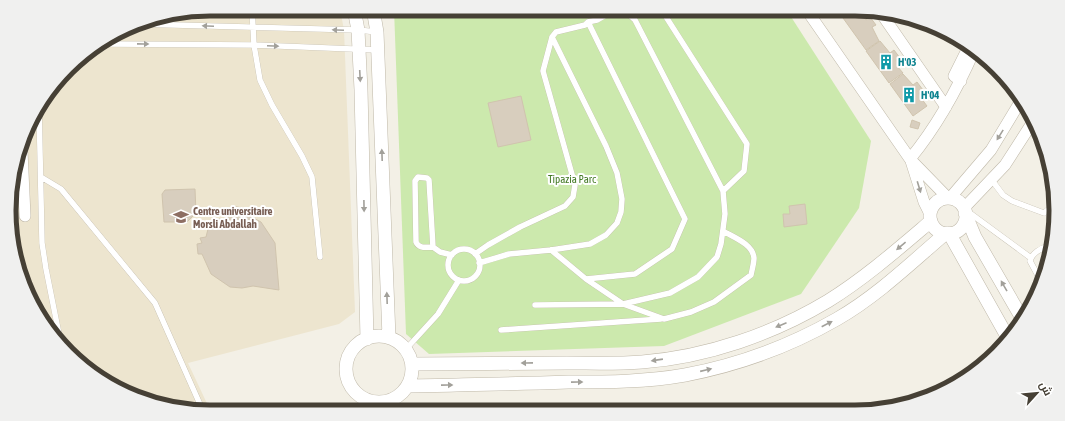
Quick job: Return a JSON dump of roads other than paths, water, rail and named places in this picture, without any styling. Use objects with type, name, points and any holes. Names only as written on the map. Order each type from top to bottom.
[{"type":"street","points":[[355,16],[358,30],[361,90],[367,339]]},
{"type":"street","points":[[374,16],[378,50],[389,338]]},
{"type":"street","points":[[811,16],[910,159],[949,198],[955,200],[965,211],[975,237],[1019,314]]},
{"type":"street","points":[[885,19],[946,107]]},
{"type":"street","points":[[961,81],[954,76],[966,51]]},
{"type":"street","points":[[910,159],[927,138],[946,107],[961,81],[972,55]]},
{"type":"street","points":[[412,364],[642,362],[681,356],[720,347],[757,335],[828,301],[861,279],[931,217],[935,204],[949,198],[991,150],[1018,105]]},
{"type":"street","points":[[408,386],[644,381],[685,375],[725,366],[764,353],[837,319],[872,297],[948,233],[960,229],[963,225],[965,211],[991,179],[1005,165],[1030,126]]},
{"type":"street","points":[[910,159],[924,202],[937,230],[948,233],[1005,333]]},
{"type":"street","points":[[23,162],[25,216]]},
{"type":"street","points":[[370,405],[354,390],[347,378],[346,371],[348,358],[360,342],[381,336],[396,340],[406,349],[412,364],[412,372],[408,386],[394,405],[384,402],[374,405]]},
{"type":"lane","points":[[252,16],[254,45],[260,80],[272,106],[299,150],[312,177],[320,257]]},
{"type":"lane","points":[[475,254],[488,244],[565,206],[573,197],[575,185],[543,72],[552,37],[556,32],[585,25],[588,22],[597,20],[604,16]]},
{"type":"lane","points":[[535,305],[624,304],[670,293],[698,277],[717,258],[722,244],[725,214],[723,191],[635,20],[631,16]]},
{"type":"lane","points":[[665,16],[747,144],[744,171],[723,191]]},
{"type":"lane","points":[[586,279],[635,274],[672,249],[685,219],[588,22]]},
{"type":"lane","points":[[154,24],[358,30],[377,32]]},
{"type":"lane","points":[[479,263],[509,254],[590,244],[606,235],[617,223],[621,212],[622,199],[617,173],[606,146],[552,37]]},
{"type":"lane","points":[[110,44],[254,45],[378,50]]},
{"type":"lane","points":[[39,118],[42,243],[59,332]]},
{"type":"lane","points":[[40,177],[61,189],[155,303],[200,405]]},
{"type":"lane","points":[[433,247],[429,180],[427,178],[418,177],[415,181],[416,242],[420,247],[433,247],[440,252],[452,255]]},
{"type":"lane","points":[[991,179],[1004,195],[1012,201],[1044,213],[1049,209]]},
{"type":"lane","points":[[965,211],[1031,258]]},
{"type":"lane","points":[[501,330],[664,319],[692,312],[714,302],[751,275],[754,258],[750,248],[723,231]]},
{"type":"lane","points":[[1031,258],[1042,248],[1045,247]]},
{"type":"lane","points":[[466,249],[475,254],[479,263],[479,268],[474,277],[464,281],[459,280],[451,274],[448,264],[452,255],[460,250],[466,249]]},
{"type":"lane","points":[[551,250],[586,279],[624,304],[664,319]]},
{"type":"lane","points":[[1031,258],[1030,261],[1038,276]]},
{"type":"lane","points":[[406,349],[438,314],[459,280]]},
{"type":"place","name":"H'03","points":[[886,62]]},
{"type":"place","name":"H'04","points":[[909,95]]},
{"type":"place","name":"Centre universitaire Morsli Abdallah","points":[[181,217]]},
{"type":"park label","name":"Tipazia Parc","points":[[572,179]]}]
